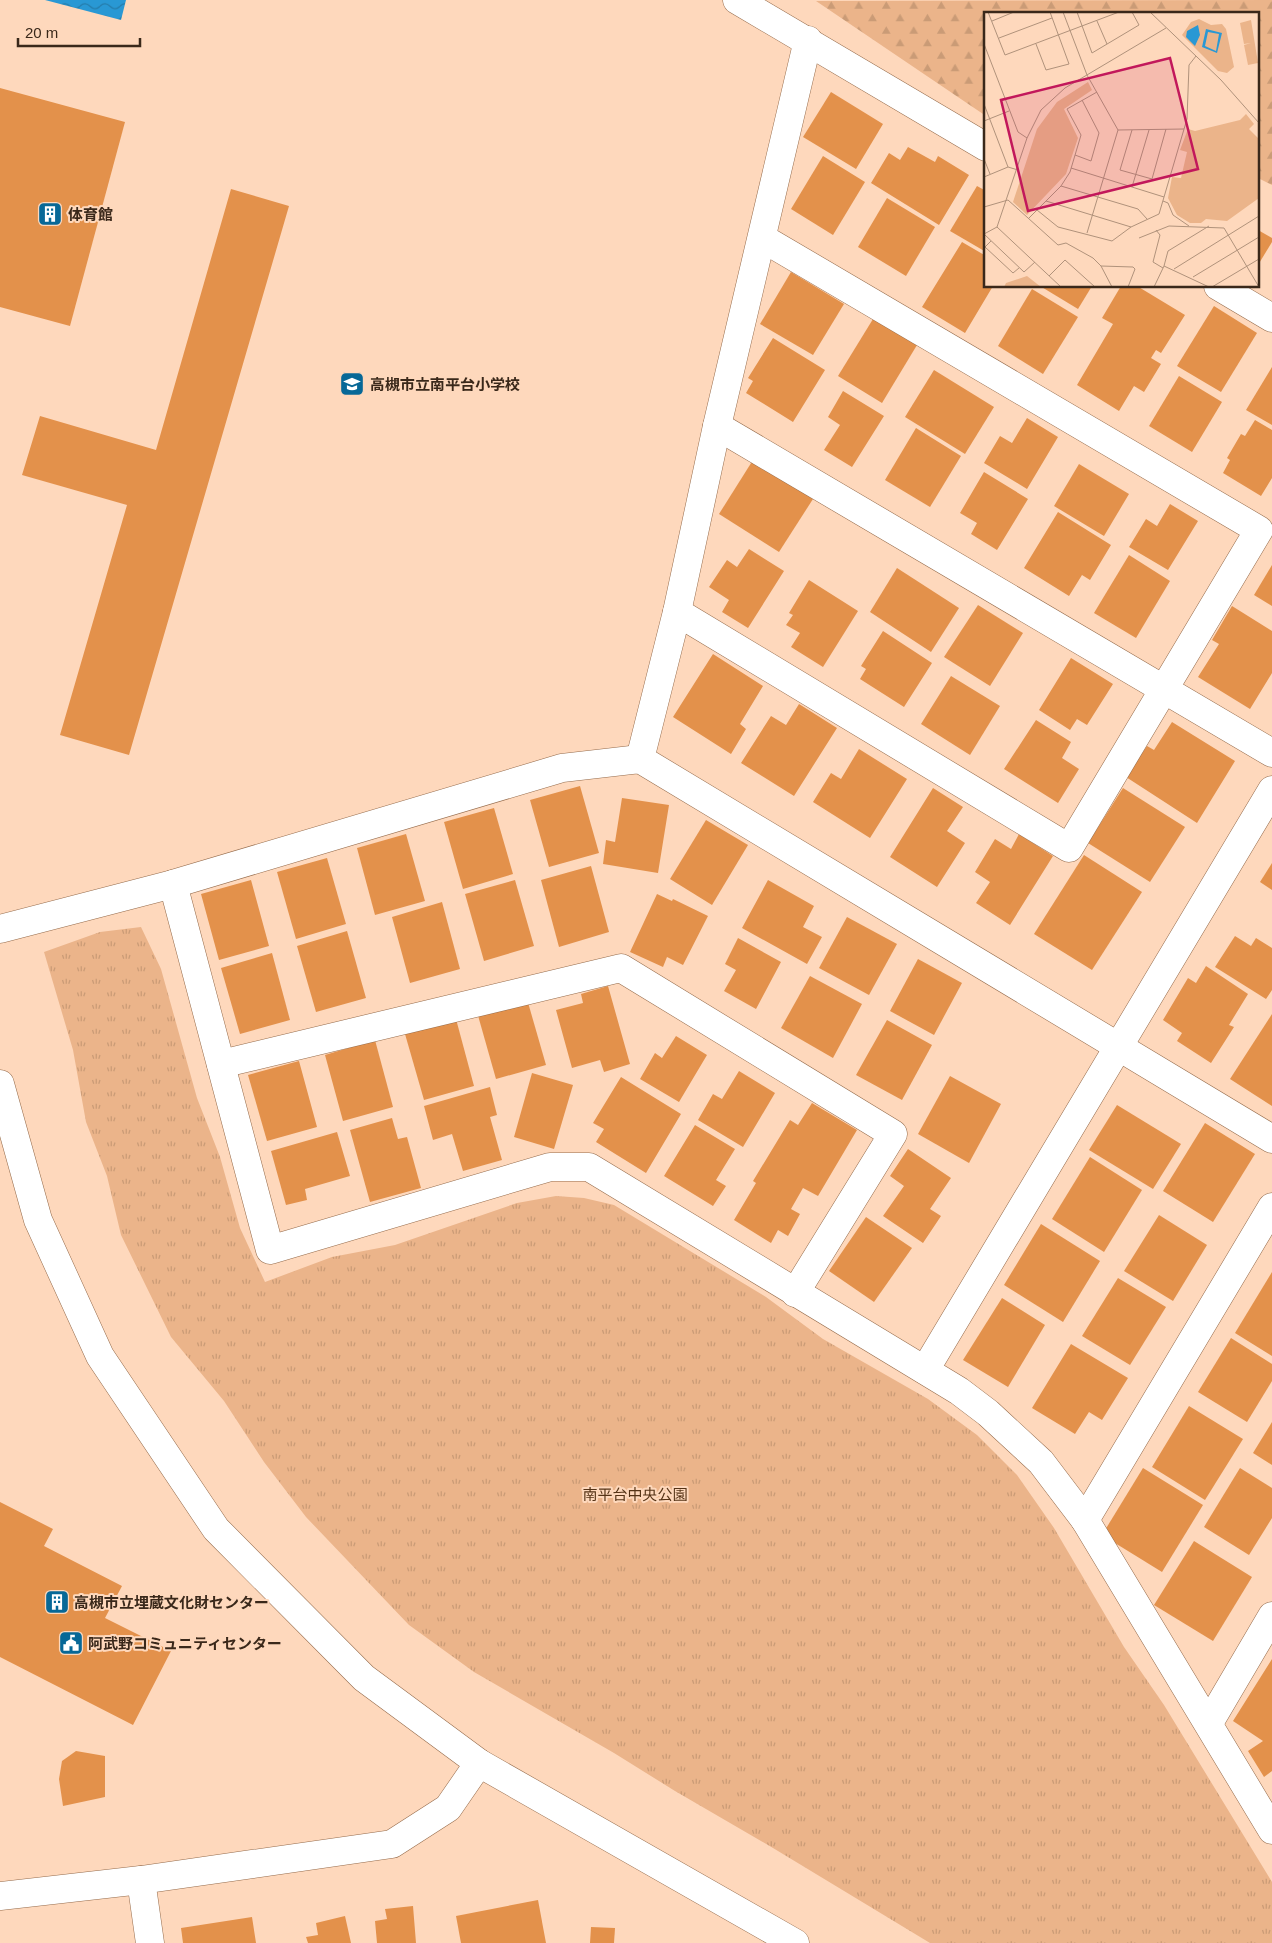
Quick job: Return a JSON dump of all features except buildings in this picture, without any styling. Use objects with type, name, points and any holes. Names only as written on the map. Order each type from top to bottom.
[{"type":"street","points":[[737,0],[808,40],[984,146]]},
{"type":"street","points":[[640,759],[676,612],[717,426],[808,40]]},
{"type":"street","points":[[676,612],[1069,848],[1259,530],[762,238]]},
{"type":"street","points":[[1221,288],[1272,318]]},
{"type":"street","points":[[717,426],[1272,753]]},
{"type":"street","points":[[0,929],[173,884],[562,768],[640,759],[1272,1138]]},
{"type":"street","points":[[925,1370],[1272,790]]},
{"type":"street","points":[[173,884],[270,1250],[550,1166],[589,1167],[959,1391],[1015,1437],[1040,1462],[1085,1520],[1209,1722],[1272,1830]]},
{"type":"street","points":[[221,1064],[620,968],[894,1134],[795,1293]]},
{"type":"street","points":[[0,1084],[38,1220],[100,1356],[216,1529],[364,1678],[479,1763],[795,1943]]},
{"type":"street","points":[[1085,1520],[1272,1207]]},
{"type":"street","points":[[1209,1722],[1272,1616]]},
{"type":"street","points":[[0,1896],[141,1880],[392,1844],[448,1808],[479,1763]]},
{"type":"street","points":[[141,1880],[150,1943]]},
{"type":"green space","points":[[1272,0],[1272,185],[1260,179],[1260,12],[984,12],[984,115],[816,1]]},
{"type":"green space","name":"南平台中央公園","points":[[141,927],[161,969],[197,1098],[220,1157],[240,1228],[265,1282],[332,1257],[395,1245],[517,1203],[556,1196],[584,1198],[614,1205],[766,1297],[823,1339],[928,1399],[977,1435],[1017,1475],[1054,1528],[1124,1647],[1164,1705],[1272,1882],[1272,1943],[930,1943],[614,1753],[474,1672],[409,1625],[306,1517],[264,1462],[224,1401],[171,1337],[121,1235],[107,1176],[86,1122],[73,1050],[44,952],[100,932]]},
{"type":"water","points":[[45,0],[126,0],[121,20]]},
{"type":"place","name":"体育館","points":[[50,214]]},
{"type":"place","name":"高槻市立南平台小学校","points":[[352,384]]},
{"type":"place","name":"高槻市立埋蔵文化財センター","points":[[57,1602]]},
{"type":"place","name":"阿武野コミュニティセンター","points":[[71,1643]]}]
